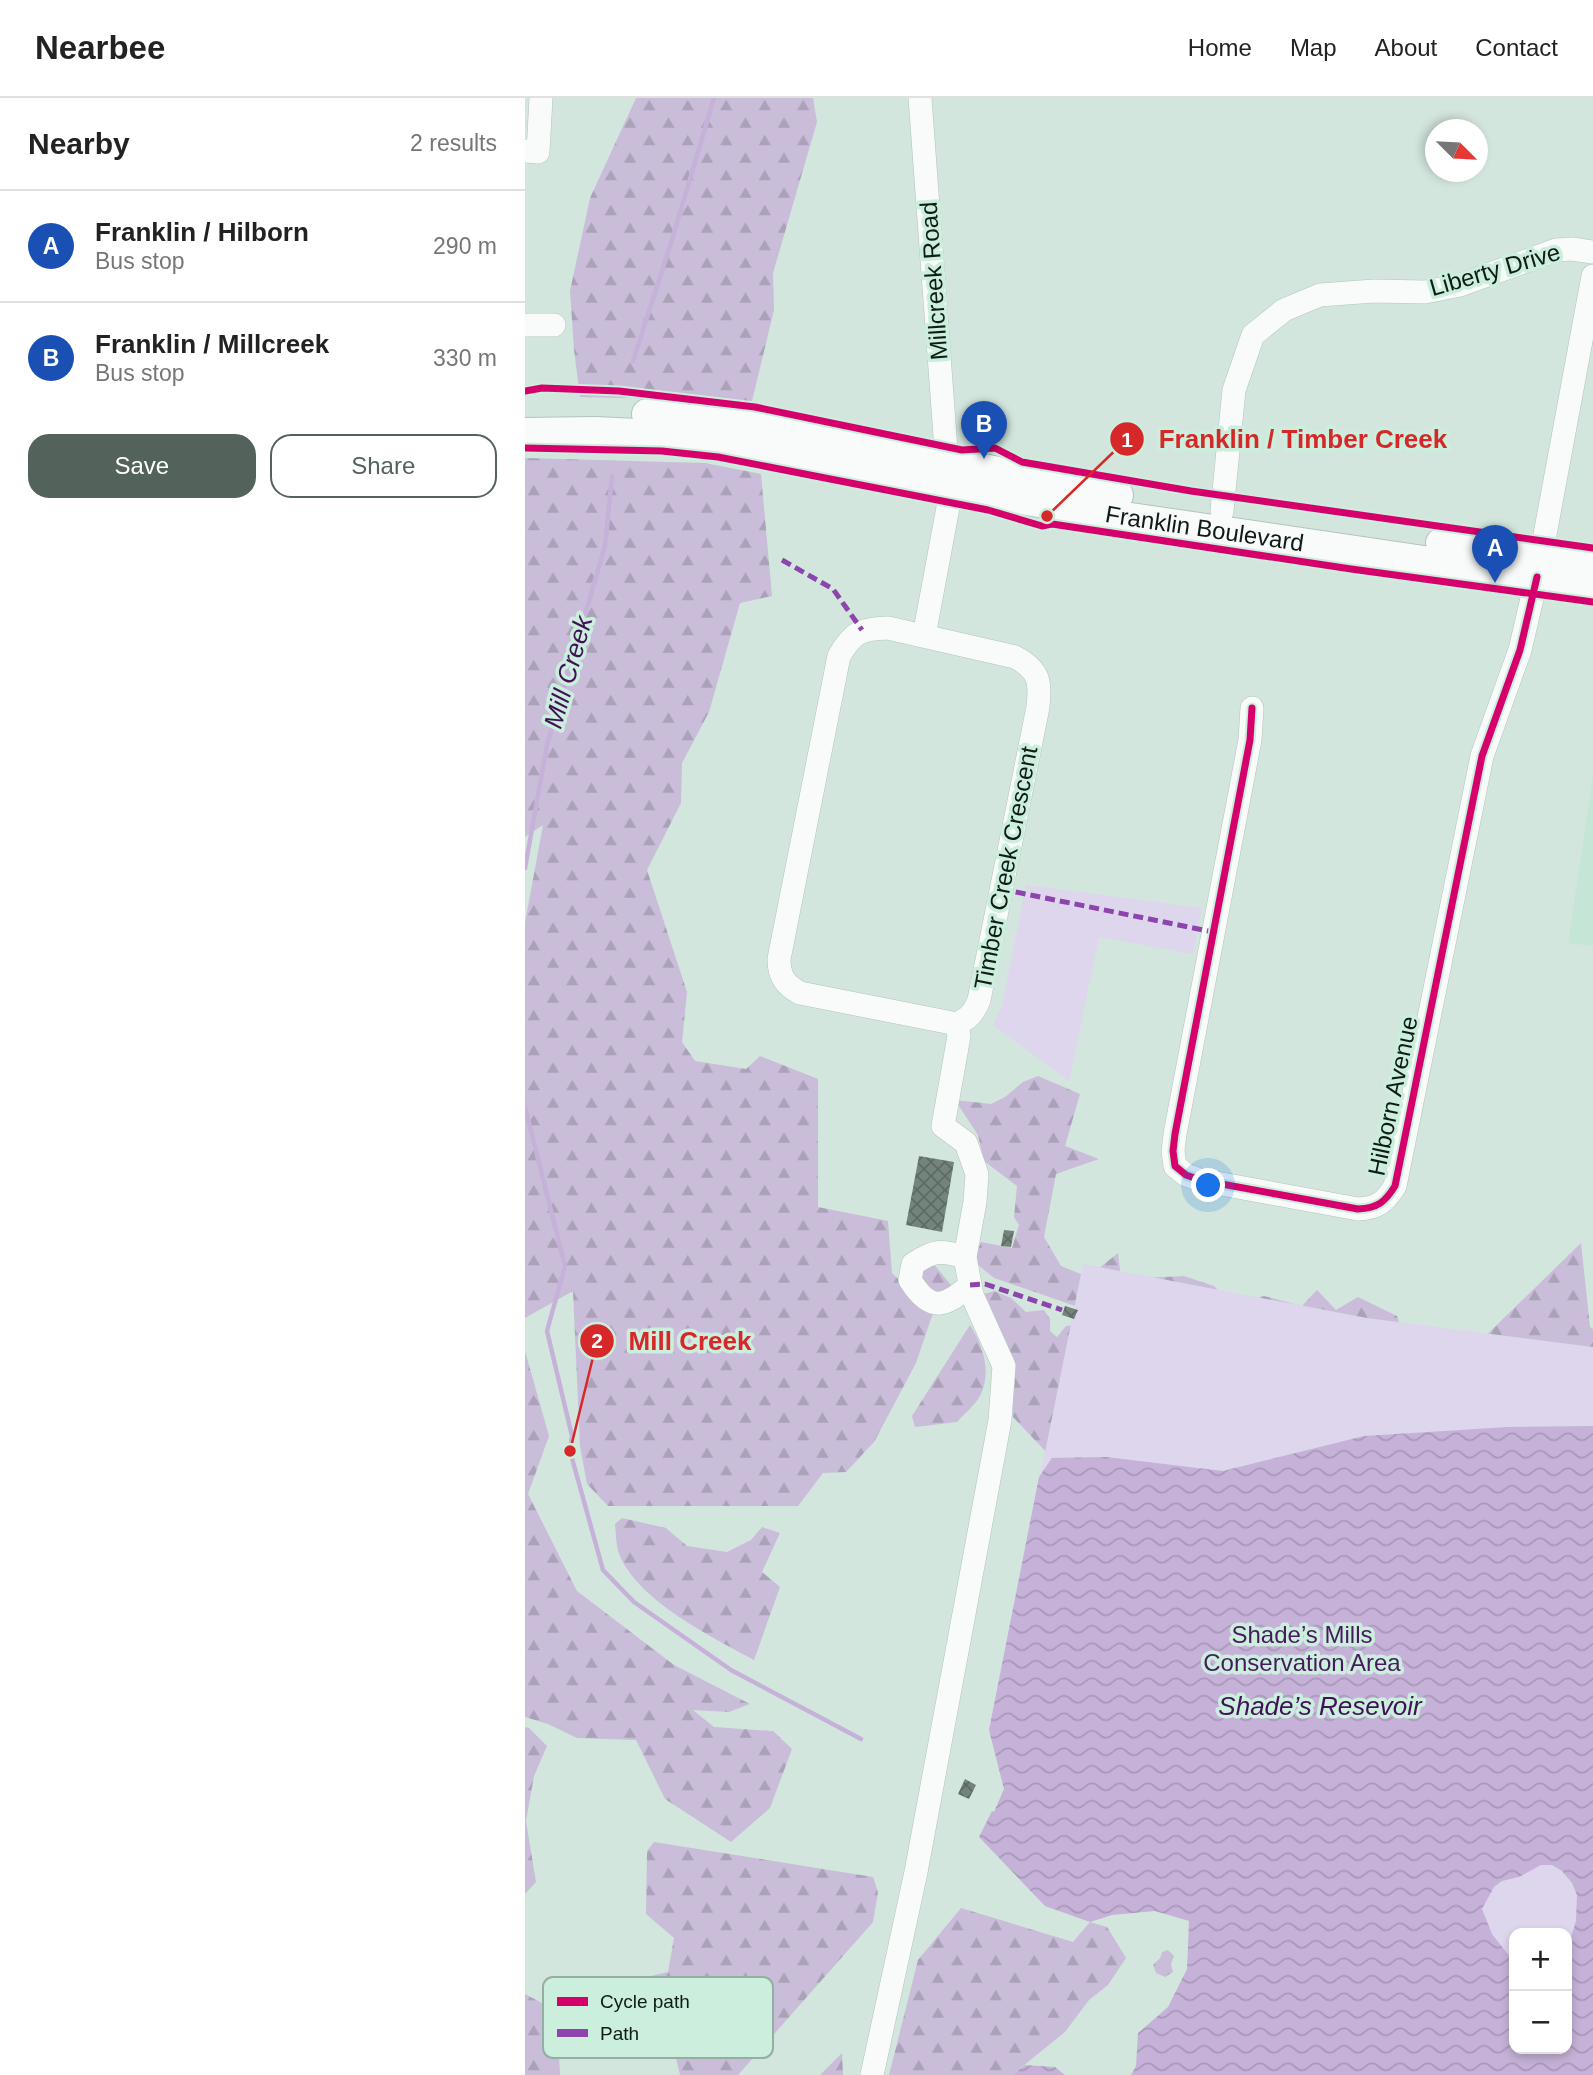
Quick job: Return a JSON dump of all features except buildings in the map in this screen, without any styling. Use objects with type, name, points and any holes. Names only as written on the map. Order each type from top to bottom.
[{"type":"main road","name":"Franklin Boulevard","points":[[525,413],[619,412],[705,419],[844,441],[948,475],[1199,529],[1539,567],[1593,565]]},
{"type":"main road","name":"Franklin Boulevard","points":[[525,433],[595,432],[702,439],[948,475],[1133,498],[1539,567],[1593,586]]},
{"type":"street","points":[[525,151],[538,152],[541,98]]},
{"type":"street","name":"Millcreek Road","points":[[920,98],[948,475]]},
{"type":"street","name":"Liberty Drive","points":[[1222,511],[1234,390],[1253,335],[1284,310],[1320,295],[1374,291],[1425,292],[1459,285],[1556,250],[1593,252]]},
{"type":"street","points":[[1539,567],[1593,276]]},
{"type":"street","points":[[525,325],[554,325]]},
{"type":"street","points":[[924,636],[949,502],[948,475]]},
{"type":"street","name":"Hilborn Avenue","points":[[1252,708],[1250,740],[1175,1134],[1175,1166],[1186,1175],[1199,1180],[1358,1209],[1374,1208],[1386,1200],[1395,1186],[1482,756],[1520,650],[1539,567]]},
{"type":"street","name":"Timber Creek Crescent","points":[[888,628],[1016,657],[1028,664],[1038,676],[1040,691],[979,1000],[968,1018],[957,1024],[800,993],[785,982],[779,971],[779,959],[839,656],[854,634],[862,630],[888,628]]},
{"type":"street","points":[[872,2075],[916,1872],[1000,1420],[1005,1366],[972,1294],[965,1258],[977,1174],[966,1143],[943,1126],[959,1036],[957,1024]]},
{"type":"street","points":[[965,1258],[949,1252],[929,1253],[913,1264],[910,1280],[921,1297],[936,1304],[954,1300],[970,1285]]},
{"type":"shaded area","points":[[1593,776],[1593,946],[1568,943]]},
{"type":"green space","points":[[636,98],[813,98],[817,122],[773,273],[774,310],[752,401],[580,397],[570,291],[590,198]]},
{"type":"green space","points":[[525,458],[705,463],[761,474],[772,596],[740,603],[709,712],[682,763],[681,803],[647,870],[687,992],[682,1042],[695,1061],[746,1069],[760,1056],[818,1079],[818,1207],[888,1221],[892,1273],[933,1313],[916,1363],[874,1442],[846,1472],[823,1473],[798,1506],[608,1506],[587,1484],[580,1446],[573,1291],[525,1318],[525,923],[543,825],[525,837]]},
{"type":"green space","points":[[1026,885],[1202,908],[1193,954],[1099,937],[1069,1081],[993,1025],[1002,1005]]},
{"type":"green space","points":[[1038,1076],[1080,1094],[1065,1146],[1099,1159],[1056,1174],[1044,1237],[1061,1266],[1088,1277],[1118,1253],[1121,1279],[1184,1276],[1214,1286],[1232,1305],[1264,1296],[1302,1306],[1317,1290],[1336,1310],[1358,1297],[1397,1316],[1404,1338],[1052,1458],[1013,1417],[1011,1367],[984,1294],[994,1291],[1011,1298],[1026,1312],[1044,1310],[1050,1319],[1050,1331],[1057,1337],[1066,1326],[1088,1323],[1078,1307],[994,1278],[977,1264],[977,1252],[981,1242],[1012,1248],[1019,1225],[1014,1217],[1017,1186],[984,1161],[978,1135],[955,1100],[991,1104],[1005,1097],[1023,1082]]},
{"type":"green space","points":[[1581,1243],[1590,1327],[1593,1329],[1593,1426],[1423,1397]]},
{"type":"green space","points":[[932,1262],[951,1285],[943,1293],[935,1294],[919,1281],[919,1267]]},
{"type":"green space","name":"Shade’s Resevoir","points":[[1083,1264],[1367,1318],[1593,1347],[1593,2075],[1187,2075],[1228,1954],[989,1730]]},
{"type":"green space","points":[[970,1325],[979,1341],[986,1369],[980,1396],[957,1422],[915,1427],[912,1416]]},
{"type":"green space","points":[[525,1351],[549,1436],[528,1494],[577,1591],[674,1665],[750,1704],[729,1712],[693,1710],[714,1727],[773,1731],[792,1749],[770,1808],[731,1842],[665,1799],[636,1740],[577,1738],[548,1724],[525,1717]]},
{"type":"green space","points":[[622,1518],[666,1528],[687,1546],[727,1552],[751,1540],[762,1527],[780,1533],[762,1572],[780,1587],[754,1660],[679,1617],[643,1588],[620,1556],[615,1524]]},
{"type":"green space","points":[[525,1727],[547,1746],[534,1776],[526,1821],[536,1882],[525,1894]]},
{"type":"green space","points":[[654,1842],[873,1877],[878,1892],[873,1922],[773,2035],[773,1977],[651,1977],[668,1972],[674,1938],[646,1914],[647,1851]]},
{"type":"green space","points":[[961,1908],[1073,1942],[1090,1922],[1107,1927],[1126,1958],[1108,1985],[1089,2000],[1065,2032],[1012,2075],[889,2075],[918,1960]]},
{"type":"green space","points":[[1168,1950],[1174,1956],[1171,1964],[1173,1972],[1165,1977],[1156,1973],[1153,1965],[1162,1952]]},
{"type":"green space","points":[[525,1994],[543,2004],[543,2058],[559,2058],[560,2075],[525,2075]]},
{"type":"green space","points":[[842,2053],[843,2075],[820,2075]]},
{"type":"green space","points":[[676,2058],[753,2058],[738,2075],[680,2075]]},
{"type":"water","name":"Shade’s Resevoir","points":[[1593,1426],[1593,2075],[1131,2075],[1136,2066],[1138,2033],[1168,2007],[1187,1969],[1189,1921],[1155,1911],[1112,1915],[1090,1922],[1045,1906],[979,1837],[1004,1789],[989,1730],[1039,1477],[1052,1458],[1106,1457],[1223,1471],[1364,1436],[1507,1427]]},
{"type":"water","points":[[1025,2065],[1055,2067],[1065,2075],[1012,2075]]},
{"type":"waterway","name":"Mill Creek","points":[[633,361],[714,98]]},
{"type":"waterway","name":"Mill Creek","points":[[525,868],[547,745],[605,546],[612,476]]},
{"type":"waterway","name":"Mill Creek","points":[[525,1107],[565,1266],[547,1331],[572,1436],[570,1451],[603,1570],[634,1602],[731,1670],[861,1739]]},
{"type":"marked path","points":[[782,560],[833,589],[862,630]]},
{"type":"marked path","points":[[1001,889],[1213,932]]},
{"type":"marked path","points":[[970,1285],[985,1284],[1062,1310]]},
{"type":"cycle path","points":[[525,391],[542,388],[619,391],[755,407],[962,450],[995,448],[1022,462],[1191,491],[1593,548]]},
{"type":"cycle path","points":[[525,448],[662,451],[718,457],[988,510],[1042,526],[1052,524],[1593,602]]},
{"type":"cycle path","points":[[1252,708],[1250,740],[1175,1134],[1175,1166],[1186,1175],[1200,1180],[1358,1209],[1376,1206],[1395,1186],[1482,756],[1520,650],[1537,577]]},
{"type":"place","name":"Franklin / Millcreek","points":[[984,459]]},
{"type":"place","name":"Franklin / Timber Creek","points":[[1047,516]]},
{"type":"place","name":"Franklin / Hilborn","points":[[1495,583]]},
{"type":"place","name":"Mill Creek","points":[[570,1451]]},
{"type":"park label","name":"Shade’s Mills Conservation Area","points":[[1302,1649]]}]
